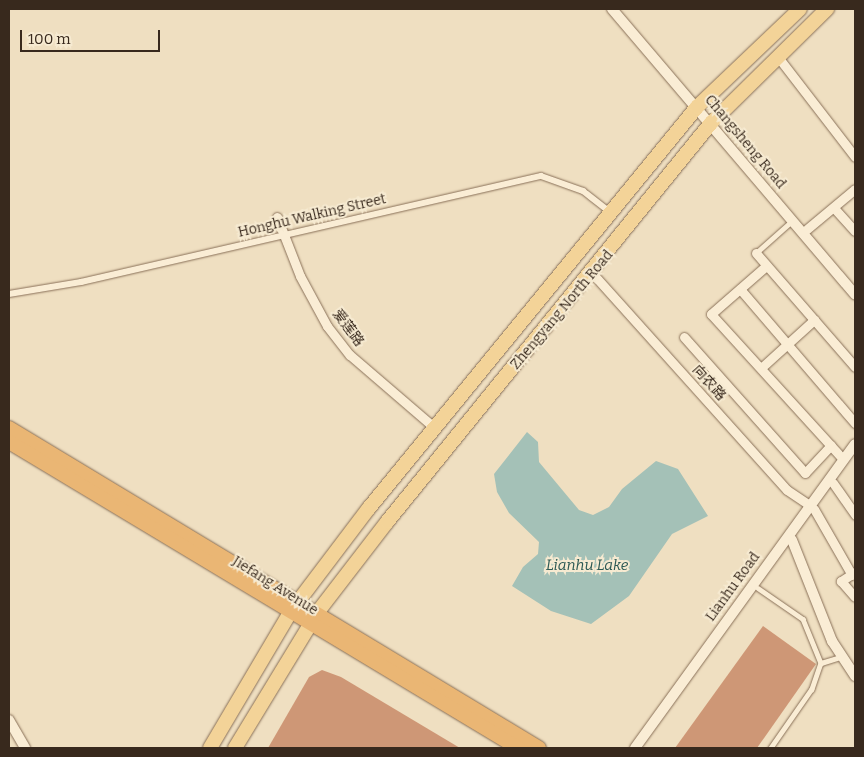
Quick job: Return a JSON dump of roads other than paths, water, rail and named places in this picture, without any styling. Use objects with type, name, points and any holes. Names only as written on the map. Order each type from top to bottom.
[{"type":"highway","name":"Jiefang Avenue","points":[[9,428],[295,606],[518,748]]},
{"type":"highway","name":"Jiefang Avenue","points":[[9,442],[295,606]]},
{"type":"highway","name":"Jiefang Avenue","points":[[314,618],[539,748]]},
{"type":"main road","name":"Zhengyang North Road","points":[[210,748],[295,606],[435,428],[700,105],[800,9]]},
{"type":"main road","name":"Zhengyang North Road","points":[[235,748],[314,618],[593,274],[713,121],[826,9]]},
{"type":"street","name":"Changsheng Road","points":[[612,9],[700,105]]},
{"type":"street","name":"Changsheng Road","points":[[620,9],[855,295]]},
{"type":"street","points":[[778,57],[855,157]]},
{"type":"street","name":"Changsheng Road","points":[[713,121],[855,286]]},
{"type":"street","name":"Honghu Walking Street","points":[[9,294],[284,235],[541,176],[583,191],[612,214]]},
{"type":"street","points":[[807,229],[855,189]]},
{"type":"street","points":[[834,208],[855,232]]},
{"type":"street","name":"爱莲路","points":[[277,217],[327,326],[350,355],[435,428]]},
{"type":"street","points":[[756,253],[855,367]]},
{"type":"street","points":[[766,266],[712,314],[843,460]]},
{"type":"street","name":"向农路","points":[[593,274],[787,490],[812,507]]},
{"type":"street","points":[[740,289],[854,420]]},
{"type":"street","points":[[761,368],[814,320]]},
{"type":"street","points":[[684,337],[805,473],[831,446]]},
{"type":"street","name":"Lianhu Road","points":[[643,748],[792,540],[855,444]]},
{"type":"street","name":"Lianhu Road","points":[[635,748],[812,507],[855,454]]},
{"type":"street","points":[[833,483],[855,515]]},
{"type":"street","points":[[812,507],[854,574],[841,581],[855,597]]},
{"type":"street","points":[[792,540],[841,657],[855,676]]},
{"type":"street","points":[[9,720],[25,748]]},
{"type":"street","points":[[9,731],[19,748]]},
{"type":"lane","points":[[756,253],[792,220]]},
{"type":"lane","points":[[758,588],[803,619],[821,662],[812,689],[771,748]]},
{"type":"lane","points":[[821,662],[841,657]]},
{"type":"water","name":"Lianhu Lake","points":[[527,432],[538,442],[539,462],[579,510],[593,515],[609,507],[622,489],[656,461],[678,469],[708,516],[672,534],[629,596],[591,624],[551,611],[512,586],[523,567],[538,554],[539,542],[509,513],[497,492],[494,474]]}]
